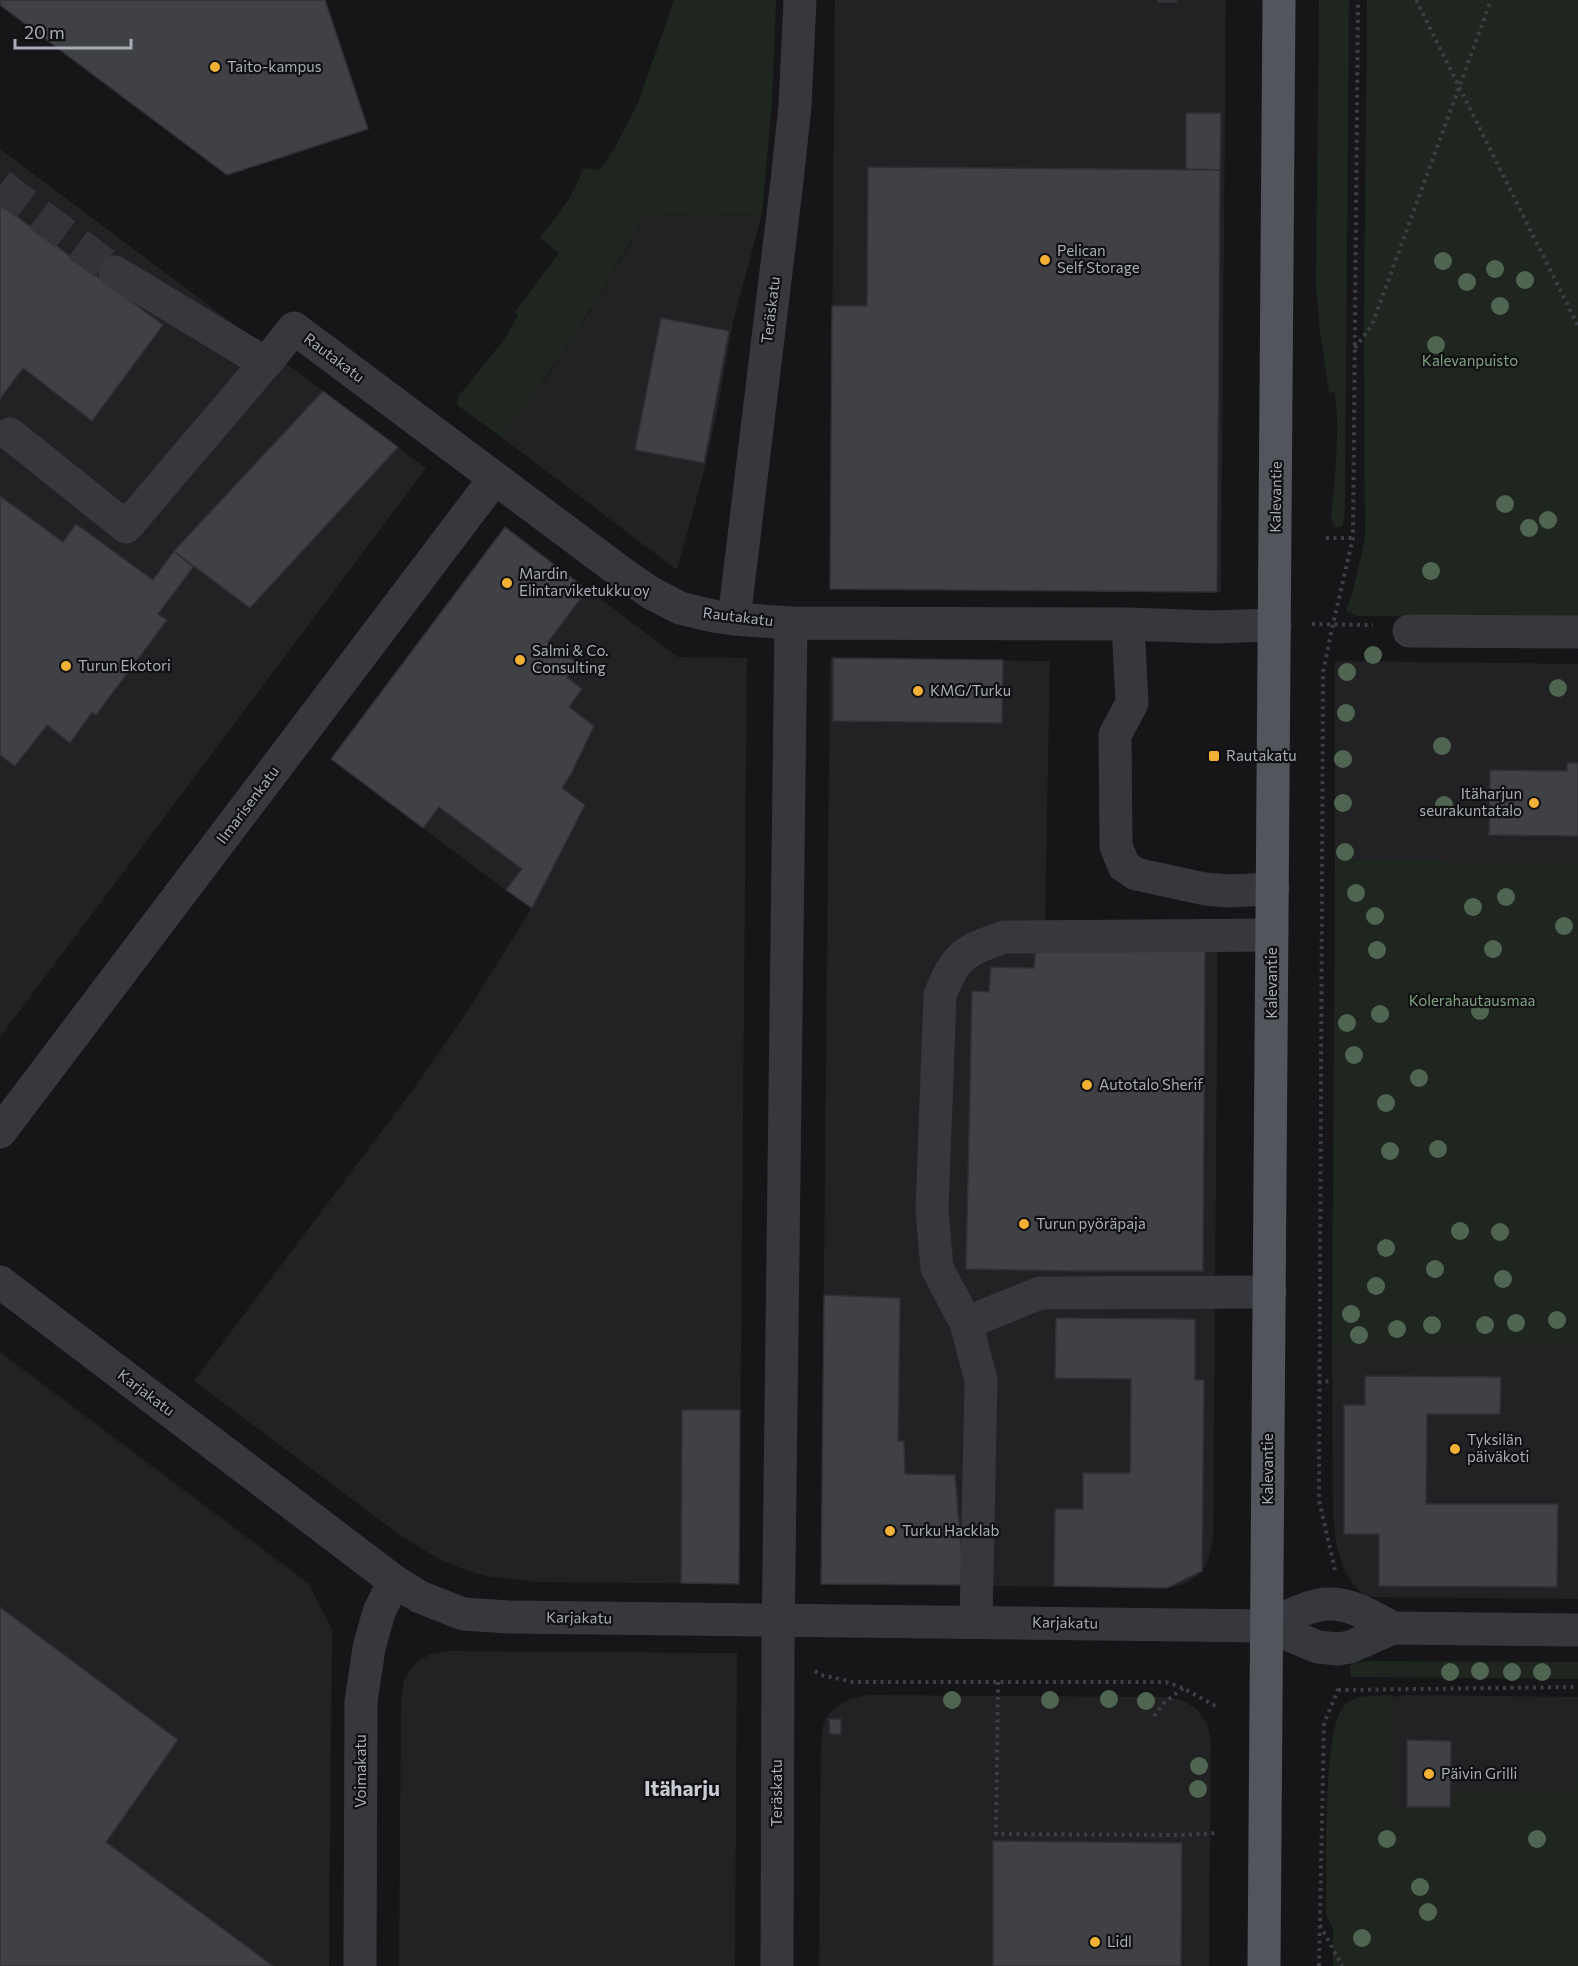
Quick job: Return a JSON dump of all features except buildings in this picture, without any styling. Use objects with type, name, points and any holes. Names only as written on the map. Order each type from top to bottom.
[{"type":"main road","name":"Kalevantie","points":[[1264,1966],[1280,0]]},
{"type":"street","name":"Teräskatu","points":[[734,619],[795,106],[800,0]]},
{"type":"street","points":[[9,434],[126,527],[265,363],[114,272]]},
{"type":"street","name":"Rautakatu","points":[[265,363],[294,328],[622,573],[651,593],[680,608],[734,619],[792,623],[1128,624],[1213,627],[1275,625]]},
{"type":"street","name":"Ilmarisenkatu","points":[[0,1132],[495,478]]},
{"type":"street","name":"Teräskatu","points":[[777,1966],[778,1633],[792,623]]},
{"type":"street","points":[[1128,624],[1132,703],[1115,735],[1116,846],[1124,866],[1136,874],[1205,889],[1229,891],[1273,889]]},
{"type":"street","points":[[1409,632],[1578,632]]},
{"type":"street","points":[[976,1622],[981,1380],[966,1323],[937,1268],[932,1210],[940,994],[950,970],[970,950],[1004,937],[1272,935]]},
{"type":"street","name":"Karjakatu","points":[[0,1282],[394,1581],[420,1597],[463,1614],[778,1633],[976,1622],[1267,1626],[1318,1647],[1338,1649],[1350,1647],[1393,1628],[1578,1630]]},
{"type":"street","points":[[966,1323],[1040,1293],[1270,1292]]},
{"type":"street","name":"Voimakatu","points":[[360,1966],[361,1702],[379,1612],[394,1581]]},
{"type":"street","name":"Karjakatu","points":[[1267,1626],[1318,1605],[1338,1605],[1358,1609],[1393,1628]]},
{"type":"path","points":[[1339,1581],[1319,1500],[1323,672],[1353,538],[1358,0]]},
{"type":"path","points":[[1416,0],[1578,326]]},
{"type":"path","points":[[1355,349],[1372,325],[1491,0]]},
{"type":"path","points":[[1326,538],[1353,538]]},
{"type":"path","points":[[1318,1382],[1331,1382]]},
{"type":"path","points":[[778,1633],[821,1675],[853,1682],[1166,1682],[1183,1688],[1219,1708]]},
{"type":"path","points":[[998,1682],[996,1834],[1181,1835],[1218,1833]]},
{"type":"path","points":[[1319,1966],[1324,1723],[1338,1690],[1578,1687]]},
{"type":"path","points":[[1154,1716],[1164,1703],[1183,1688]]},
{"type":"path","points":[[1320,1924],[1342,1966]]},
{"type":"shaded area","points":[[835,0],[1226,0],[1221,592],[830,589]]},
{"type":"shaded area","points":[[0,149],[426,468],[0,1037]]},
{"type":"shaded area","points":[[762,214],[733,322],[704,471],[677,570],[501,437],[548,375],[591,310],[644,216]]},
{"type":"shaded area","points":[[505,527],[678,657],[747,658],[739,1584],[537,1582],[486,1576],[460,1568],[441,1560],[401,1536],[194,1381],[412,1091],[467,1012],[531,909],[331,759]]},
{"type":"shaded area","points":[[830,658],[1050,661],[1045,921],[1218,922],[1213,1541],[1207,1563],[1197,1576],[1185,1584],[1167,1588],[821,1584]]},
{"type":"shaded area","points":[[1335,661],[1578,664],[1578,863],[1335,860]]},
{"type":"shaded area","name":"Tyksilän päiväkoti","points":[[1578,1345],[1578,1599],[1365,1597],[1352,1583],[1344,1569],[1337,1547],[1333,1516],[1332,1346]]},
{"type":"shaded area","points":[[0,1352],[308,1583],[332,1629],[329,1966],[0,1966]]},
{"type":"shaded area","points":[[448,1651],[737,1653],[735,1966],[399,1966],[401,1697],[405,1677],[418,1661],[431,1654]]},
{"type":"shaded area","points":[[868,1695],[1165,1697],[1184,1701],[1198,1710],[1208,1726],[1211,1744],[1209,1966],[819,1966],[823,1725],[828,1715],[836,1707],[849,1699]]},
{"type":"shaded area","points":[[1407,1695],[1578,1697],[1578,1810],[1334,1813],[1365,1700]]},
{"type":"green space","points":[[674,0],[776,0],[772,101],[762,214],[644,216],[577,330],[501,437],[457,405],[458,397],[506,337],[518,315],[515,312],[559,253],[540,238],[569,199],[584,168],[600,170],[614,149],[638,103]]},
{"type":"green space","points":[[1319,0],[1349,0],[1345,506],[1343,526],[1336,528],[1331,519],[1336,455],[1335,392],[1329,393],[1319,324],[1316,282]]},
{"type":"green space","name":"Kalevanpuisto","points":[[1367,0],[1578,0],[1578,618],[1357,616],[1346,611],[1365,538]]},
{"type":"green space","name":"Kolerahautausmaa","points":[[1335,860],[1578,863],[1578,1345],[1332,1346]]},
{"type":"green space","points":[[1367,1661],[1578,1662],[1578,1679],[1351,1677],[1352,1664]]},
{"type":"green space","points":[[1391,1695],[1390,1809],[1452,1808],[1455,1791],[1577,1793],[1578,1757],[1578,1966],[1333,1966],[1333,1929],[1326,1914],[1327,1803],[1332,1740],[1338,1717],[1346,1704],[1362,1697]]},
{"type":"tunnel","points":[[0,185],[115,272]]},
{"type":"place","name":"Taito-kampus","points":[[215,67]]},
{"type":"place","name":"Pelican Self Storage","points":[[1045,260]]},
{"type":"place","name":"Mardin Elintarviketukku oy","points":[[507,583]]},
{"type":"place","name":"Salmi & Co. Consulting","points":[[520,660]]},
{"type":"place","name":"Turun Ekotori","points":[[66,666]]},
{"type":"place","name":"KMG/Turku","points":[[918,691]]},
{"type":"place","name":"Rautakatu","points":[[1214,756]]},
{"type":"place","name":"Itäharjun seurakuntatalo","points":[[1534,803]]},
{"type":"place","name":"Autotalo Sherif","points":[[1087,1085]]},
{"type":"place","name":"Turun pyöräpaja","points":[[1024,1224]]},
{"type":"place","name":"Tyksilän päiväkoti","points":[[1455,1449]]},
{"type":"place","name":"Turku Hacklab","points":[[890,1531]]},
{"type":"place","name":"Päivin Grilli","points":[[1429,1774]]},
{"type":"place","name":"Lidl","points":[[1095,1942]]},
{"type":"district","name":"Itäharju","points":[[682,1789]]}]
